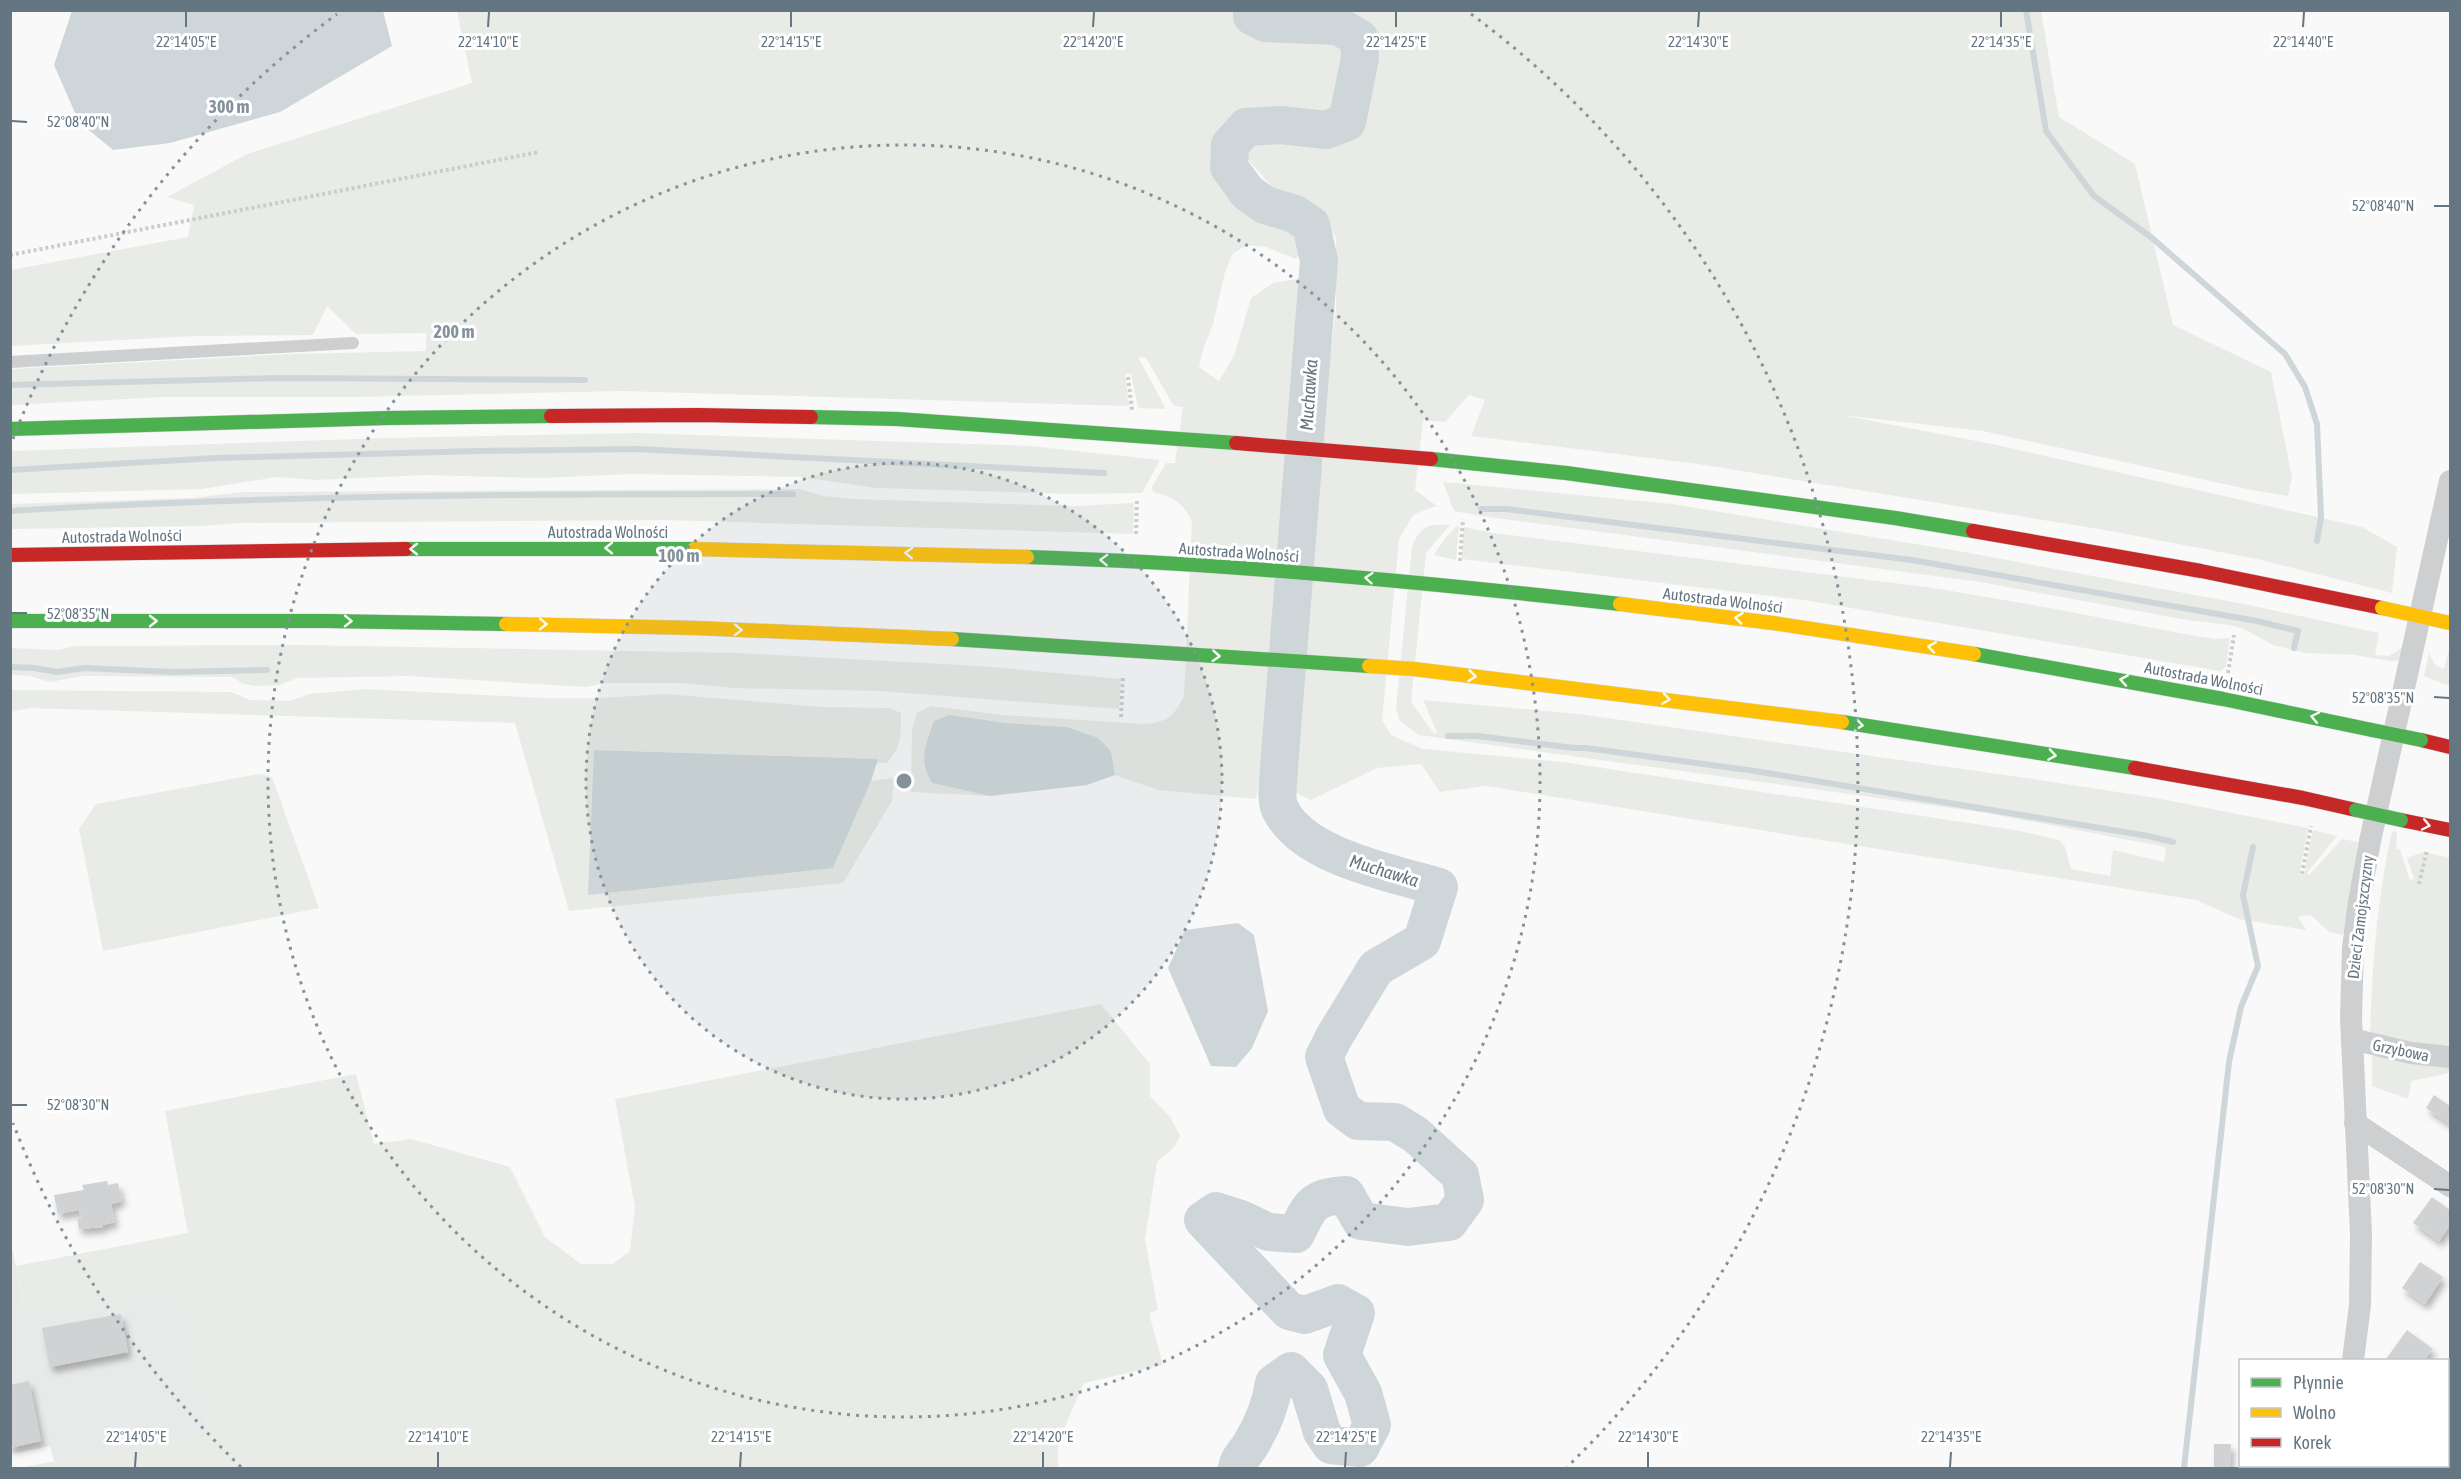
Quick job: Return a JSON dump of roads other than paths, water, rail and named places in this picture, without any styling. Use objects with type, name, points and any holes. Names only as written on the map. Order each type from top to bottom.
[{"type":"main road","points":[[10,429],[388,418],[698,415],[897,419],[1176,438],[1437,459],[1566,473],[1895,518],[2201,571],[2451,623]]},
{"type":"main road","name":"Autostrada Wolności","points":[[10,555],[231,550],[738,548],[1162,562],[1427,583],[1621,603],[1902,642],[2179,690],[2451,747]]},
{"type":"main road","points":[[10,621],[326,621],[684,628],[913,637],[1414,669],[1856,724],[2105,763],[2303,798],[2451,830]]},
{"type":"street","name":"Dzieci Zamojszczyzny","points":[[2353,1359],[2360,1305],[2361,1267],[2351,971],[2363,878],[2451,481]]},
{"type":"street","name":"Grzybowa","points":[[2352,1039],[2411,1053],[2451,1057]]},
{"type":"street","points":[[2355,1122],[2451,1186]]},
{"type":"lane","points":[[10,362],[352,343]]},
{"type":"waterway","name":"Muchawka","points":[[1237,1468],[1262,1422],[1271,1399],[1274,1383],[1291,1371],[1309,1389],[1322,1432],[1331,1445],[1360,1448],[1372,1425],[1363,1393],[1342,1355],[1356,1313],[1338,1303],[1305,1315],[1289,1311],[1203,1220],[1216,1211],[1241,1219],[1268,1232],[1296,1234],[1314,1204],[1326,1198],[1346,1195],[1361,1221],[1408,1227],[1449,1222],[1465,1200],[1460,1175],[1416,1135],[1395,1122],[1358,1121],[1342,1109],[1324,1057],[1376,968],[1422,941],[1439,887],[1374,869],[1328,851],[1292,826],[1279,805],[1277,794],[1319,261],[1311,225],[1295,214],[1265,205],[1247,192],[1229,167],[1230,145],[1246,127],[1281,125],[1326,130],[1347,122],[1360,58],[1359,38],[1338,26],[1265,23],[1252,16],[1252,10]]},
{"type":"waterway","points":[[2026,10],[2046,131],[2094,196],[2152,238],[2285,354],[2305,387],[2317,424],[2321,517],[2317,541]]},
{"type":"waterway","points":[[10,385],[278,378],[585,380]]},
{"type":"waterway","points":[[10,470],[216,458],[637,449],[1104,473]]},
{"type":"waterway","points":[[10,511],[304,499],[499,495],[793,494]]},
{"type":"waterway","points":[[1481,509],[1506,509],[1912,560],[2257,621],[2298,631],[2294,648]]},
{"type":"waterway","points":[[10,667],[57,672],[84,668],[172,672],[267,670]]},
{"type":"waterway","points":[[1448,736],[1477,736],[1586,748],[1755,771],[2173,842]]},
{"type":"waterway","points":[[2184,1468],[2229,1062],[2241,1007],[2258,966],[2243,895],[2253,847]]}]
